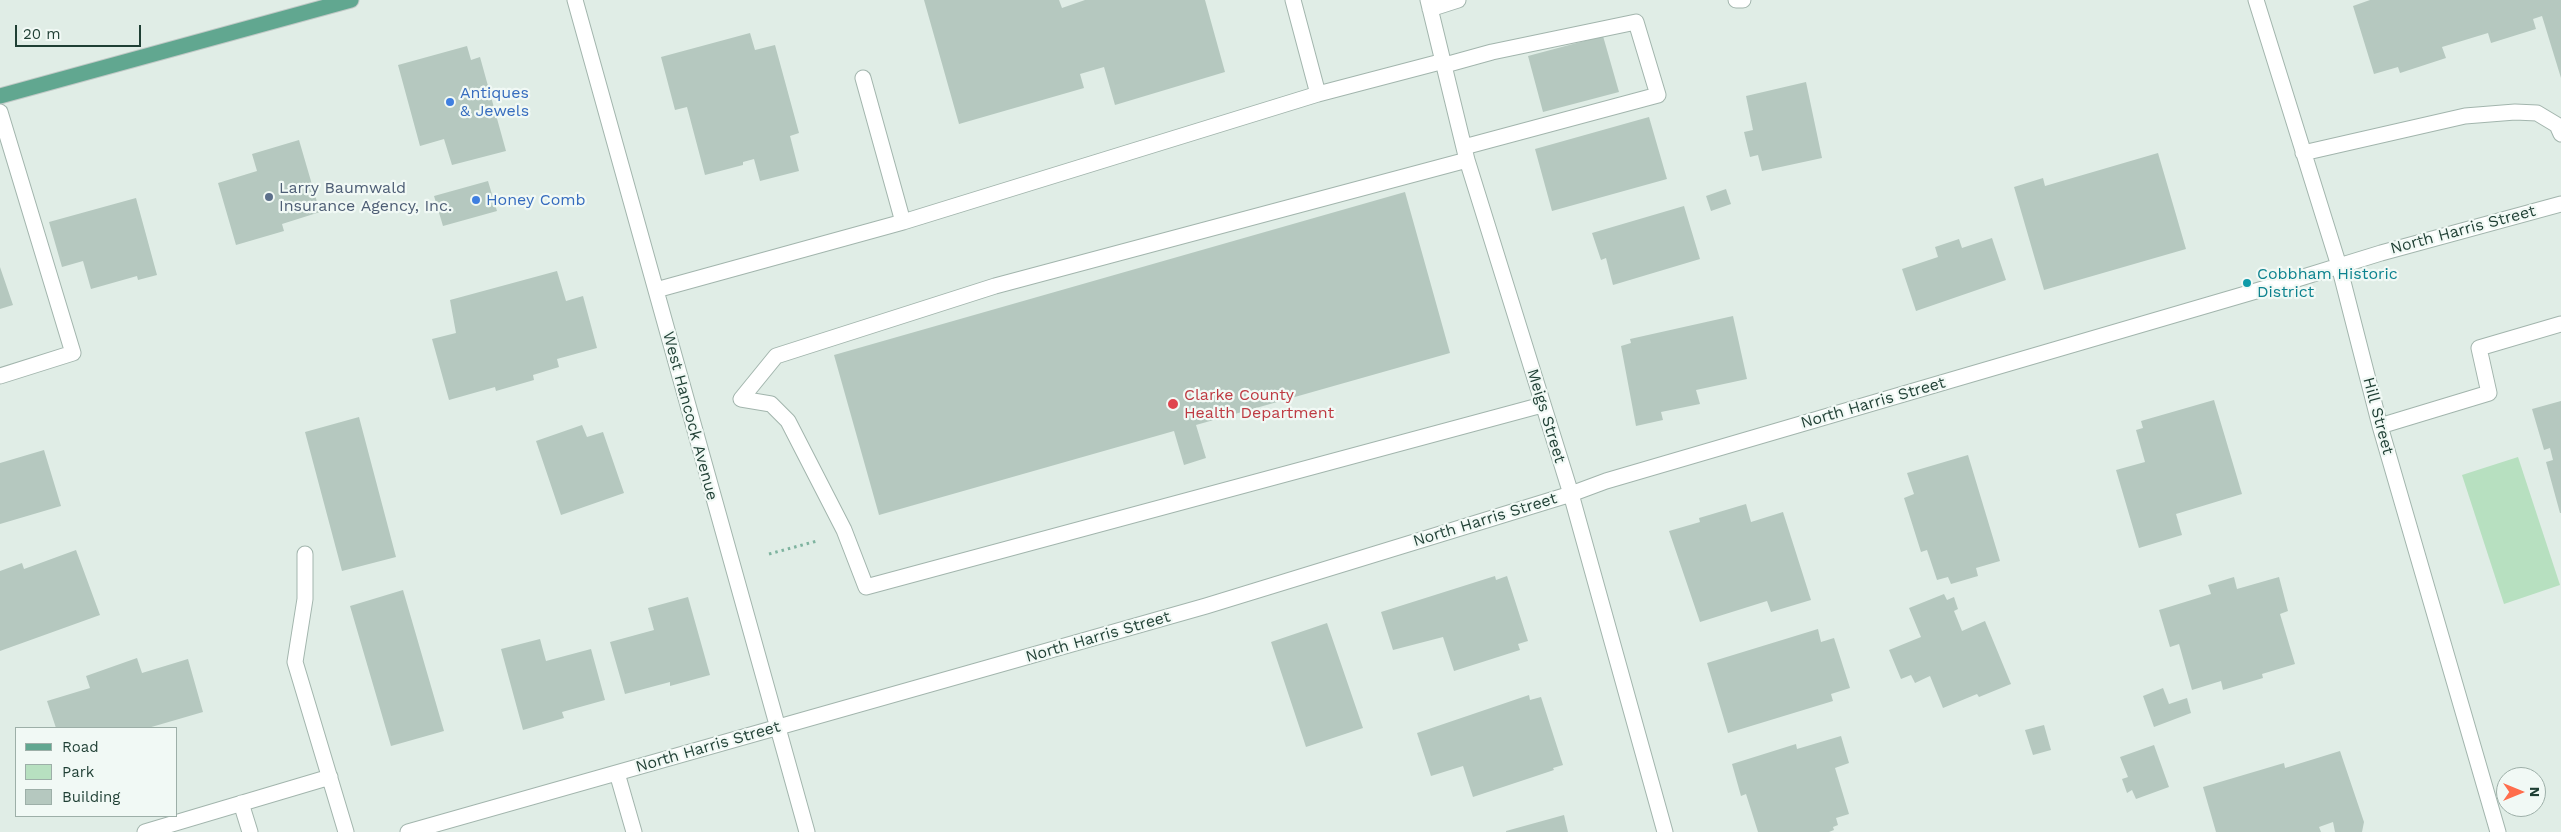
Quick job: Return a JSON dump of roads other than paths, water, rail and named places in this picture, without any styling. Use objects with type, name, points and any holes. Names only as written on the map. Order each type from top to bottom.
[{"type":"main road","points":[[0,96],[350,0]]},
{"type":"street","name":"West Hancock Avenue","points":[[575,0],[776,728],[807,832]]},
{"type":"street","points":[[1293,0],[1318,94]]},
{"type":"street","points":[[1429,4],[1458,0]]},
{"type":"street","points":[[1736,0],[1743,0]]},
{"type":"street","name":"Hill Street","points":[[2256,0],[2338,266],[2380,426],[2498,832]]},
{"type":"street","name":"Meigs Street","points":[[1429,4],[1466,154],[1542,406],[1571,494],[1665,832]]},
{"type":"street","points":[[656,290],[903,222],[1318,94],[1492,52],[1636,22],[1658,94],[1466,154],[995,286],[776,356],[741,399],[771,404],[788,421],[844,530],[866,587],[1542,406]]},
{"type":"street","points":[[863,78],[903,222]]},
{"type":"street","points":[[0,112],[72,353],[0,376]]},
{"type":"street","points":[[2303,153],[2465,116],[2515,112],[2537,113],[2557,125],[2561,134]]},
{"type":"street","name":"North Harris Street","points":[[408,832],[1206,606],[1571,494],[1606,481],[2338,266],[2561,204]]},
{"type":"street","points":[[2380,426],[2489,393],[2480,348],[2561,324]]},
{"type":"street","points":[[306,554],[306,599],[295,662],[346,832]]},
{"type":"street","points":[[617,773],[634,832]]},
{"type":"street","points":[[145,832],[330,777]]},
{"type":"street","points":[[241,803],[250,832]]},
{"type":"place","name":"Antiques & Jewels","points":[[450,102]]},
{"type":"place","name":"Larry Baumwald Insurance Agency, Inc.","points":[[269,197]]},
{"type":"place","name":"Honey Comb","points":[[476,200]]},
{"type":"place","name":"Cobbham Historic District","points":[[2247,283]]},
{"type":"place","name":"Clarke County Health Department","points":[[1173,404]]}]
